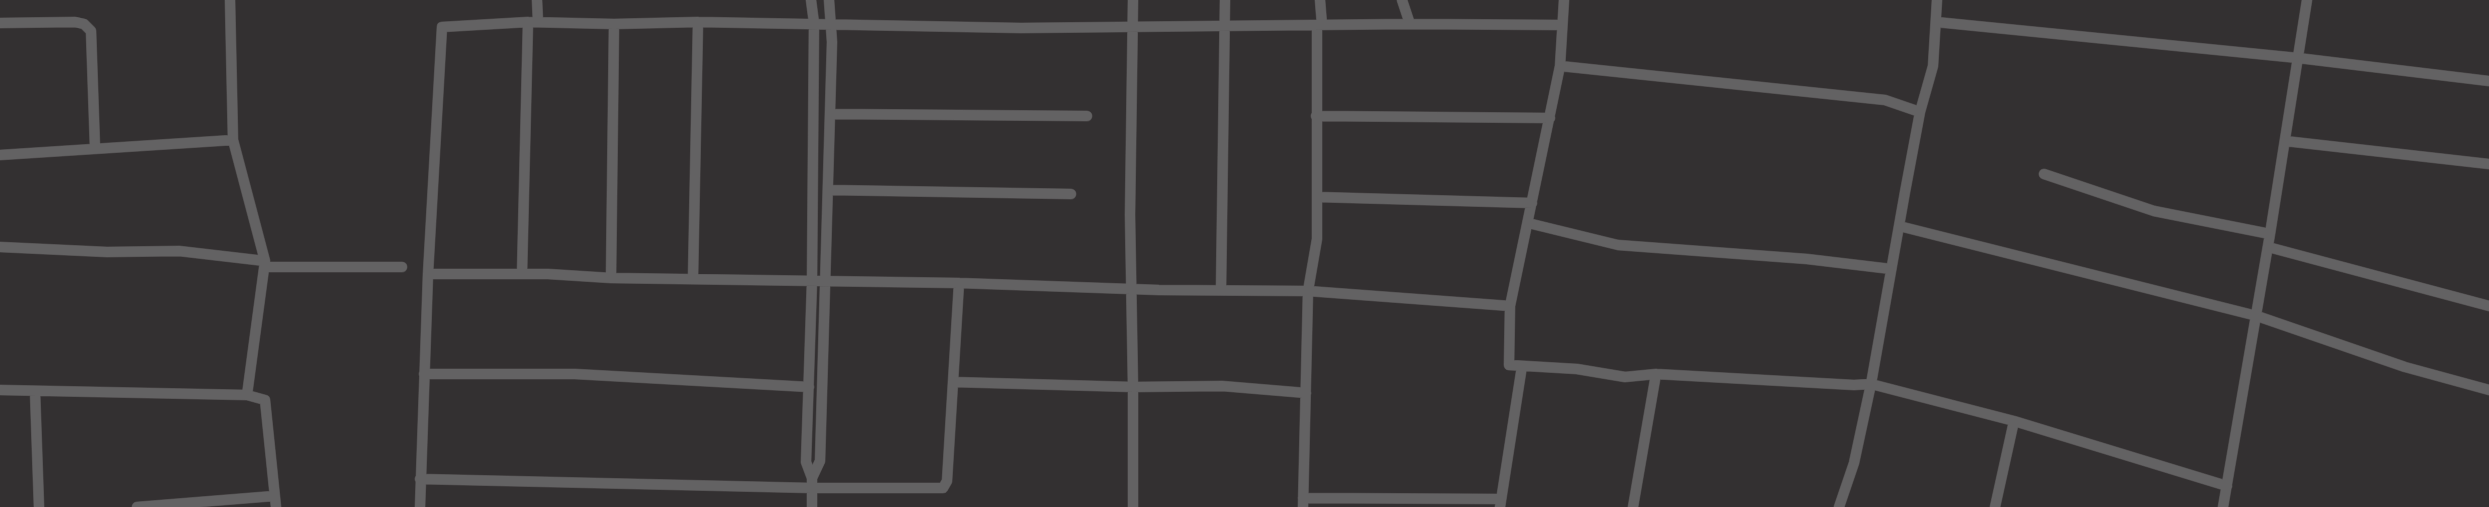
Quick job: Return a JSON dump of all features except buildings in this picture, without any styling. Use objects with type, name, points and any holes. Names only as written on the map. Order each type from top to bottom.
[{"type":"street","points":[[230,0],[233,140],[265,264],[247,396]]},
{"type":"street","points":[[522,274],[533,22],[537,0]]},
{"type":"street","points":[[811,0],[814,23],[812,281],[806,462],[812,483],[812,507]]},
{"type":"street","points":[[812,483],[820,462],[830,114],[831,25],[829,0]]},
{"type":"street","points":[[1133,0],[1131,289],[1133,507]]},
{"type":"street","points":[[1221,290],[1225,0]]},
{"type":"street","points":[[1320,0],[1316,116],[1317,239],[1308,290],[1303,502],[1501,503],[1522,366]]},
{"type":"street","points":[[1402,0],[1410,24]]},
{"type":"street","points":[[1564,0],[1560,66],[1510,306],[1509,365],[1577,369],[1625,377],[1656,374],[1854,385],[1871,384],[2014,421],[2227,486]]},
{"type":"street","points":[[1839,507],[1854,463],[1871,384],[1920,112],[1933,66],[1938,0]]},
{"type":"street","points":[[2223,507],[2268,247],[2307,0]]},
{"type":"street","points":[[0,23],[75,22],[84,24],[91,31],[94,148]]},
{"type":"street","points":[[420,507],[428,274],[442,28],[533,22],[614,24],[698,22],[814,23],[831,25],[891,24],[1021,28],[1410,24],[1562,25]]},
{"type":"street","points":[[693,278],[698,22]]},
{"type":"street","points":[[1936,22],[2298,58],[2489,81]]},
{"type":"street","points":[[611,278],[614,24]]},
{"type":"street","points":[[1560,66],[1885,100],[1920,112]]},
{"type":"street","points":[[830,114],[1087,116]]},
{"type":"street","points":[[1316,116],[1550,118]]},
{"type":"street","points":[[0,156],[94,148],[233,140]]},
{"type":"street","points":[[2285,141],[2489,164]]},
{"type":"street","points":[[2044,174],[2154,211],[2270,234]]},
{"type":"street","points":[[828,190],[1071,194]]},
{"type":"street","points":[[1317,197],[1532,203]]},
{"type":"street","points":[[1528,223],[1618,245],[1807,259],[1891,269]]},
{"type":"street","points":[[1899,226],[2256,316],[2405,367],[2489,390]]},
{"type":"street","points":[[0,247],[107,252],[179,251],[265,264],[402,267]]},
{"type":"street","points":[[2268,247],[2489,306]]},
{"type":"street","points":[[428,274],[522,274],[611,278],[826,280],[1131,289],[1308,290],[1510,306]]},
{"type":"street","points":[[420,479],[812,483],[943,488],[947,481],[959,283]]},
{"type":"street","points":[[424,374],[575,374],[809,387]]},
{"type":"street","points":[[1633,507],[1656,374]]},
{"type":"street","points":[[953,382],[1133,387],[1222,386],[1306,394]]},
{"type":"street","points":[[0,390],[247,396],[265,400],[276,507]]},
{"type":"street","points":[[36,391],[39,507]]},
{"type":"street","points":[[1995,507],[2014,421]]},
{"type":"street","points":[[137,507],[274,496]]}]
